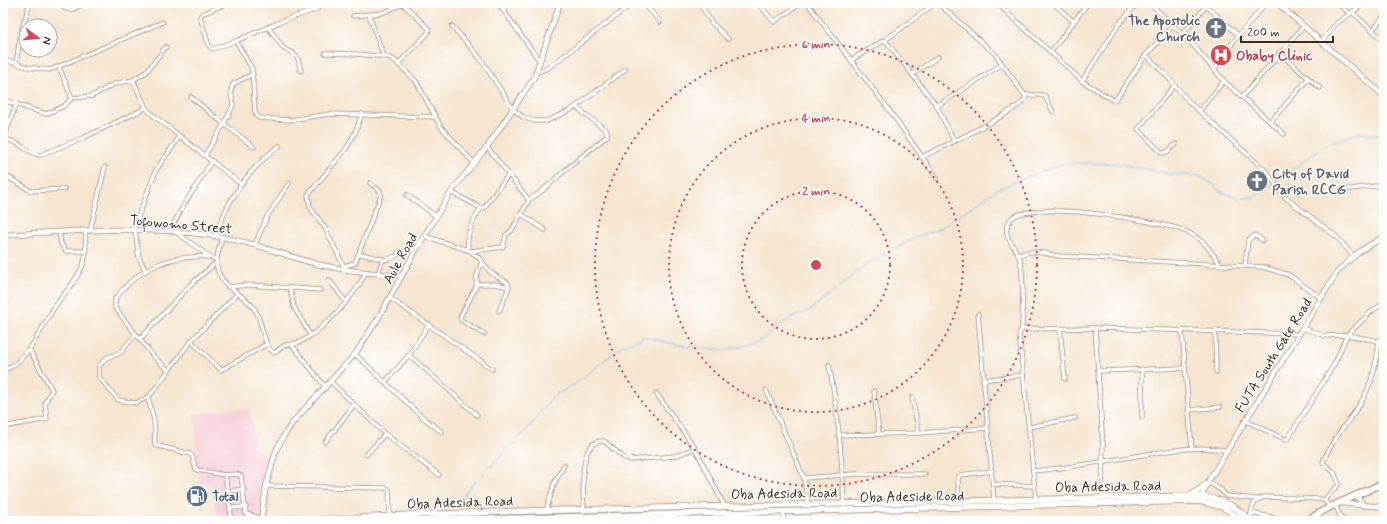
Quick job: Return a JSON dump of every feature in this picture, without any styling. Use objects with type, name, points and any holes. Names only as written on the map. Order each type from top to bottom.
[{"type":"highway","points":[[1306,521],[1335,505],[1384,483]]},
{"type":"main road","points":[[1190,496],[1208,483],[1210,496]]},
{"type":"main road","name":"Oba Adesida Road","points":[[312,521],[390,516],[408,519],[528,517],[546,511],[725,510],[808,505],[844,507],[931,505],[994,500],[1190,496],[1200,498],[1210,496],[1236,508],[1250,521]]},
{"type":"main road","name":"Oba Adeside Road","points":[[931,505],[1200,498],[1223,507],[1243,521]]},
{"type":"main road","name":"Oba Adeside Road","points":[[528,517],[568,519],[635,518],[725,510],[784,515],[844,507]]},
{"type":"street","points":[[16,63],[21,32],[30,3]]},
{"type":"street","points":[[60,3],[64,8],[71,10],[85,3]]},
{"type":"street","points":[[228,3],[202,14],[200,19],[211,48],[236,41],[317,9]]},
{"type":"street","points":[[498,3],[540,60]]},
{"type":"street","points":[[502,9],[511,3]]},
{"type":"street","name":"Aule Road","points":[[261,519],[266,486],[276,451],[283,437],[302,412],[326,388],[355,354],[390,298],[424,236],[451,192],[487,147],[538,72],[540,60],[560,3]]},
{"type":"street","points":[[538,72],[548,68],[633,3]]},
{"type":"street","points":[[644,3],[660,22]]},
{"type":"street","points":[[700,3],[711,22],[728,39]]},
{"type":"street","points":[[758,3],[774,22],[801,3]]},
{"type":"street","points":[[807,3],[851,60],[937,178]]},
{"type":"street","points":[[851,60],[885,40],[937,3],[994,54],[1025,95],[1026,99],[1022,103],[954,142],[922,157]]},
{"type":"street","points":[[997,3],[1082,81],[1115,100],[1146,55],[1173,25]]},
{"type":"street","points":[[1053,3],[1074,22]]},
{"type":"street","points":[[1050,53],[1088,3]]},
{"type":"street","points":[[1082,81],[1119,24],[1137,3]]},
{"type":"street","points":[[1150,3],[1183,34],[1224,81],[1284,134]]},
{"type":"street","points":[[1214,70],[1264,5],[1259,3]]},
{"type":"street","points":[[1277,3],[1384,96]]},
{"type":"street","points":[[1337,3],[1384,41]]},
{"type":"street","points":[[1321,42],[1333,27],[1364,3]]},
{"type":"street","points":[[353,16],[389,11],[402,4],[429,29],[398,64]]},
{"type":"street","points":[[1183,34],[1205,4],[1239,36]]},
{"type":"street","points":[[368,15],[384,57]]},
{"type":"street","points":[[1372,31],[1384,16]]},
{"type":"street","points":[[3,59],[45,70],[60,67],[163,22]]},
{"type":"street","points":[[452,26],[480,58],[513,109],[522,117],[540,122],[560,116],[576,107],[626,69]]},
{"type":"street","points":[[1242,97],[1304,26]]},
{"type":"street","points":[[268,28],[284,49],[296,56],[300,63],[301,71]]},
{"type":"street","points":[[885,40],[937,106],[954,142]]},
{"type":"street","points":[[236,41],[253,74],[255,113],[259,118],[290,120],[329,114],[435,117]]},
{"type":"street","points":[[3,100],[46,114],[64,106],[72,98],[92,96],[114,84],[133,80],[142,75],[166,47]]},
{"type":"street","points":[[325,53],[391,58],[421,88],[435,117],[446,133],[474,162]]},
{"type":"street","points":[[1279,53],[1320,88]]},
{"type":"street","points":[[1146,55],[1199,111],[1266,170],[1286,198],[1337,237],[1353,256]]},
{"type":"street","points":[[912,74],[938,57]]},
{"type":"street","points":[[937,106],[1001,65]]},
{"type":"street","points":[[60,67],[72,98]]},
{"type":"street","points":[[205,156],[233,106],[231,91],[233,84],[238,80],[253,74]]},
{"type":"street","points":[[1270,122],[1308,79]]},
{"type":"street","points":[[133,80],[146,108],[241,184]]},
{"type":"street","points":[[1199,111],[1224,81]]},
{"type":"street","points":[[1174,86],[1138,129],[1162,153],[1167,152],[1176,144]]},
{"type":"street","points":[[1025,95],[1040,94],[1045,96],[1053,112]]},
{"type":"street","points":[[192,97],[254,148]]},
{"type":"street","points":[[16,104],[4,139],[12,140],[33,153],[40,155],[83,138],[146,108]]},
{"type":"street","points":[[470,251],[504,247],[507,233],[512,230],[529,200],[541,192],[608,136],[607,131],[576,107]]},
{"type":"street","points":[[362,114],[355,133],[346,150],[308,195],[310,207],[325,228],[344,268],[355,264],[360,254],[381,194],[370,183]]},
{"type":"street","points":[[145,270],[139,258],[134,230],[156,170],[180,136]]},
{"type":"street","points":[[216,236],[224,214],[241,184],[256,166],[279,146]]},
{"type":"street","points":[[487,147],[529,200]]},
{"type":"street","points":[[212,161],[182,208],[173,231],[217,261]]},
{"type":"street","points":[[3,371],[12,366],[39,336],[50,314],[77,276],[83,263],[88,231],[105,166]]},
{"type":"street","points":[[3,174],[30,191],[65,189]]},
{"type":"street","points":[[451,192],[481,208],[486,207],[509,174]]},
{"type":"street","points":[[255,244],[263,224],[289,183]]},
{"type":"street","points":[[1342,190],[1384,185]]},
{"type":"street","points":[[407,195],[436,216]]},
{"type":"street","points":[[470,251],[469,232],[481,208]]},
{"type":"street","points":[[1036,500],[1019,334],[1022,329],[1022,288],[1019,256],[1010,244],[1006,232],[1013,217],[1027,213],[1062,212],[1125,217],[1173,227],[1186,231],[1202,240],[1220,264]]},
{"type":"street","points":[[521,214],[545,230]]},
{"type":"street","name":"Tofowomo Street","points":[[3,235],[88,231],[173,231],[222,237],[255,244],[298,259],[378,274],[401,276]]},
{"type":"street","points":[[59,232],[61,244],[66,251],[85,251]]},
{"type":"street","points":[[1245,265],[1248,240],[1255,235],[1262,240]]},
{"type":"street","points":[[424,236],[470,251],[482,261],[491,273],[508,283],[509,287]]},
{"type":"street","points":[[222,237],[217,261],[218,271],[228,286],[254,308],[267,344],[274,353],[284,346],[298,343],[310,335],[346,302],[359,286],[366,272]]},
{"type":"street","name":"FUTA South Gate Road","points":[[1200,498],[1336,274],[1353,256],[1384,237]]},
{"type":"street","points":[[360,254],[384,260],[393,259],[405,250],[416,250]]},
{"type":"street","points":[[1019,256],[1023,253],[1030,252],[1059,256],[1245,265],[1281,272],[1300,282],[1321,298]]},
{"type":"street","points":[[168,370],[114,308],[116,297],[145,270],[174,258],[211,257]]},
{"type":"street","points":[[378,274],[384,260]]},
{"type":"street","points":[[140,339],[190,285],[217,261]]},
{"type":"street","points":[[482,261],[477,274],[477,284],[460,319],[484,334]]},
{"type":"street","points":[[329,280],[346,302]]},
{"type":"street","points":[[477,284],[495,284],[509,287]]},
{"type":"street","points":[[228,286],[248,285],[320,290]]},
{"type":"street","points":[[499,311],[509,287]]},
{"type":"street","points":[[290,288],[294,307],[310,335]]},
{"type":"street","points":[[136,334],[120,354],[106,358],[100,364],[98,374],[118,400],[136,403],[148,397],[191,340],[237,294]]},
{"type":"street","points":[[390,298],[492,369]]},
{"type":"street","points":[[1246,421],[1287,440],[1335,363],[1347,334],[1372,311],[1384,303]]},
{"type":"street","points":[[978,314],[994,500]]},
{"type":"street","points":[[385,382],[409,355],[429,324]]},
{"type":"street","points":[[1060,328],[1065,379]]},
{"type":"street","points":[[1022,329],[1095,328],[1299,334]]},
{"type":"street","points":[[1095,328],[1104,461],[1102,498]]},
{"type":"street","points":[[1304,328],[1325,336],[1347,334],[1384,342]]},
{"type":"street","points":[[1182,331],[1192,449]]},
{"type":"street","points":[[1215,332],[1216,372]]},
{"type":"street","points":[[191,340],[221,370],[267,344]]},
{"type":"street","points":[[1324,500],[1339,486],[1340,483],[1334,472],[1323,462],[1343,427],[1363,399],[1376,362],[1379,340]]},
{"type":"street","points":[[292,345],[326,388]]},
{"type":"street","points":[[3,427],[47,419],[45,403],[52,390],[28,349]]},
{"type":"street","points":[[355,354],[421,416],[442,432]]},
{"type":"street","points":[[409,355],[477,415]]},
{"type":"street","points":[[829,365],[835,393],[840,435],[844,507]]},
{"type":"street","points":[[1099,371],[1185,368]]},
{"type":"street","points":[[1142,369],[1142,418]]},
{"type":"street","points":[[983,380],[1023,375]]},
{"type":"street","points":[[331,382],[385,434],[440,475]]},
{"type":"street","points":[[766,390],[804,478],[808,505]]},
{"type":"street","points":[[874,391],[879,434]]},
{"type":"street","points":[[656,393],[695,448],[725,510]]},
{"type":"street","points":[[148,397],[154,420],[155,445],[190,454],[194,457],[194,466],[197,470],[225,476],[240,474],[243,478],[247,515],[261,519]]},
{"type":"street","points":[[912,398],[919,434]]},
{"type":"street","points":[[325,442],[354,405]]},
{"type":"street","points":[[1189,410],[1220,407]]},
{"type":"street","points":[[1029,426],[1075,418]]},
{"type":"street","points":[[840,435],[919,434],[987,428]]},
{"type":"street","points":[[366,455],[385,434]]},
{"type":"street","points":[[584,511],[584,458],[586,452],[596,442],[604,441],[627,460],[675,456],[695,448]]},
{"type":"street","points":[[1033,471],[1068,468],[1104,461],[1192,449],[1217,449],[1228,451]]},
{"type":"street","points":[[546,511],[554,484],[564,465]]},
{"type":"street","points":[[959,502],[958,479],[960,475],[992,471]]},
{"type":"street","points":[[804,478],[843,475],[925,474]]},
{"type":"street","points":[[225,476],[232,521]]},
{"type":"street","points":[[1208,483],[1221,490],[1226,496],[1257,499],[1269,496],[1280,496],[1324,500],[1335,505],[1384,507]]},
{"type":"street","points":[[993,484],[1034,486]]},
{"type":"street","points":[[266,486],[387,488],[389,490],[390,516]]},
{"type":"street","points":[[228,491],[244,489]]},
{"type":"street","points":[[1356,495],[1364,506]]},
{"type":"street","points":[[1250,521],[1253,505],[1257,499]]},
{"type":"street","points":[[1335,505],[1343,521]]},
{"type":"street","points":[[230,508],[246,507]]},
{"type":"street","points":[[1251,513],[1271,517],[1280,521]]},
{"type":"street","points":[[682,514],[682,521]]},
{"type":"shaded area","points":[[250,408],[255,450],[271,454],[263,480],[256,520],[219,521],[210,482],[199,484],[194,413]]},
{"type":"waterway","points":[[1276,182],[1328,143],[1358,133],[1384,136]]},
{"type":"waterway","points":[[457,509],[467,490],[527,430],[553,396],[575,384],[622,346],[644,337],[679,345],[724,350],[744,346],[765,338],[789,319],[812,309],[864,266],[916,237],[940,228],[998,189],[1027,177],[1064,163],[1097,163],[1120,164],[1169,174],[1200,176],[1214,185],[1219,191],[1238,198],[1253,197],[1273,184]]},
{"type":"place","name":"The Apostolic Church","points":[[1216,28]]},
{"type":"place","name":"Obaby Clinic","points":[[1221,55]]},
{"type":"place","name":"City of David Parish RCCG","points":[[1257,181]]},
{"type":"place","name":"Total","points":[[197,496]]}]
